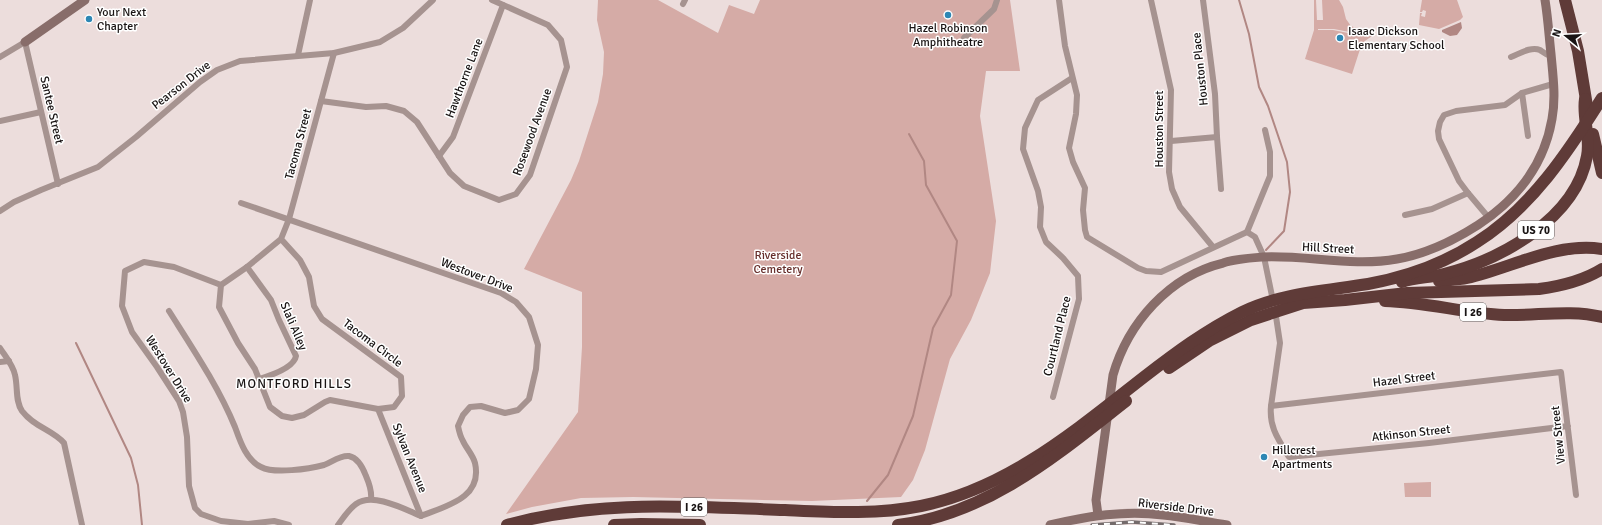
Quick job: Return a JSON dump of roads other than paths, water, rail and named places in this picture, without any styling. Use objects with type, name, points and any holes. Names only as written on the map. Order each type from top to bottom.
[{"type":"highway","points":[[1565,0],[1578,51],[1586,99],[1602,173]]},
{"type":"highway","points":[[1372,283],[1410,273],[1457,254],[1479,241],[1516,212],[1546,180],[1575,141],[1602,98]]},
{"type":"highway","name":"US 70","points":[[1397,284],[1405,281],[1444,274],[1480,263],[1532,234],[1561,208],[1579,184],[1588,155],[1588,131],[1584,110],[1586,99]]},
{"type":"highway","name":"I 26","points":[[507,525],[554,514],[608,507],[664,506],[854,512],[896,510],[944,501],[968,493],[1010,474],[1087,421],[1188,344],[1244,311],[1287,296],[1372,283],[1405,285],[1465,279],[1558,251],[1581,248],[1602,249]]},
{"type":"highway","points":[[1345,300],[1407,293],[1539,289],[1560,286],[1582,279],[1600,270]]},
{"type":"highway","name":"I 26","points":[[898,525],[924,521],[948,514],[995,495],[1017,482],[1086,433],[1175,363],[1209,341],[1251,320],[1303,303],[1345,300],[1353,303],[1381,301],[1413,303],[1492,314],[1568,312],[1586,313],[1602,317]]},
{"type":"highway","name":"I 26","points":[[614,525],[700,525]]},
{"type":"street","points":[[0,57],[25,42],[85,0]]},
{"type":"street","points":[[298,55],[310,0]]},
{"type":"street","name":"Pearson Drive","points":[[0,211],[14,202],[98,167],[136,137],[200,82],[217,70],[240,61],[334,53],[380,42],[403,28],[433,0]]},
{"type":"street","name":"Rosewood Avenue","points":[[321,101],[366,107],[386,106],[404,111],[417,122],[450,173],[464,186],[499,200],[516,194],[530,175],[567,67],[561,40],[548,24],[492,0]]},
{"type":"street","points":[[964,38],[994,9],[997,0]]},
{"type":"street","points":[[1059,0],[1065,46],[1077,96],[1076,114],[1069,148],[1073,162],[1085,188],[1083,210],[1087,237],[1138,268],[1146,271],[1161,272],[1247,232],[1270,176],[1270,152],[1265,130]]},
{"type":"street","name":"Houston Street","points":[[1151,0],[1171,90],[1169,172],[1172,189],[1180,207],[1213,247]]},
{"type":"street","name":"Houston Place","points":[[1204,0],[1215,94],[1221,189]]},
{"type":"street","name":"Hill Street","points":[[1098,515],[1096,500],[1113,375],[1117,359],[1124,345],[1144,314],[1163,294],[1177,283],[1202,270],[1223,262],[1264,257],[1348,262],[1397,259],[1434,249],[1446,244],[1490,218],[1516,194],[1536,168],[1542,154],[1552,120],[1553,84],[1545,0]]},
{"type":"street","name":"Hawthorne Lane","points":[[439,156],[453,137],[503,5]]},
{"type":"street","name":"Santee Street","points":[[25,42],[58,184]]},
{"type":"street","points":[[1511,57],[1534,49],[1539,49],[1546,56],[1551,56]]},
{"type":"street","name":"Tacoma Street","points":[[281,239],[289,219],[334,53]]},
{"type":"street","name":"Courtland Place","points":[[1053,398],[1079,299],[1078,276],[1063,258],[1046,242],[1040,227],[1041,207],[1038,191],[1023,149],[1025,128],[1038,100],[1072,78]]},
{"type":"street","points":[[1490,218],[1459,181],[1440,139],[1438,130],[1440,122],[1444,116],[1456,111],[1505,105],[1522,92],[1553,84]]},
{"type":"street","points":[[1522,92],[1528,136]]},
{"type":"street","points":[[0,121],[42,112]]},
{"type":"street","points":[[1170,141],[1217,137]]},
{"type":"street","points":[[1405,215],[1432,209],[1468,193]]},
{"type":"street","points":[[241,203],[289,219]]},
{"type":"street","name":"Westover Drive","points":[[289,219],[500,294],[516,302],[530,317],[538,345],[536,369],[529,399],[518,410],[505,412],[481,406],[470,407],[466,411],[458,426],[462,440],[475,462],[476,475],[473,486],[461,500],[421,516]]},
{"type":"street","points":[[1247,232],[1256,237],[1264,257],[1279,328],[1280,355],[1272,406]]},
{"type":"street","points":[[222,285],[281,239]]},
{"type":"street","name":"Tacoma Circle","points":[[222,285],[219,307],[238,343],[256,369],[270,407],[282,416],[292,418],[304,415],[330,400],[378,409],[394,407],[402,396],[401,377],[322,319],[314,306],[309,277],[300,260],[281,239]]},
{"type":"street","name":"Westover Drive","points":[[222,285],[174,267],[144,262],[125,271],[122,306],[132,332],[179,401],[183,412],[187,437],[189,486],[195,508],[201,514],[221,521],[248,524],[274,521],[289,525]]},
{"type":"street","name":"Slali Alley","points":[[247,267],[271,300],[296,356],[292,364],[269,376],[259,379]]},
{"type":"street","points":[[169,311],[203,363],[225,404],[244,450],[255,464],[265,469],[283,470],[323,465],[339,458],[350,456],[357,460],[365,473],[371,490],[371,500]]},
{"type":"street","points":[[0,348],[15,373],[18,403],[22,411],[38,426],[60,438],[64,443],[82,525]]},
{"type":"street","points":[[0,362],[9,362]]},
{"type":"street","name":"Hazel Street","points":[[1272,406],[1562,372]]},
{"type":"street","name":"View Street","points":[[1562,372],[1576,495]]},
{"type":"street","name":"Atkinson Street","points":[[1272,406],[1270,418],[1273,428],[1289,457],[1429,443],[1568,426]]},
{"type":"street","name":"Sylvan Avenue","points":[[378,409],[421,516]]},
{"type":"street","points":[[338,525],[356,504],[363,500],[392,504],[421,516]]},
{"type":"street","name":"Riverside Drive","points":[[1050,525],[1098,515],[1130,513],[1162,514],[1227,525]]},
{"type":"waterway","points":[[1239,0],[1249,34],[1259,87],[1268,106],[1287,162],[1290,192],[1284,231],[1266,250]]},
{"type":"waterway","points":[[867,501],[888,475],[913,416],[933,328],[951,295],[957,241],[926,185],[924,161],[909,134]]},
{"type":"waterway","points":[[76,343],[131,458],[138,485],[142,525]]},
{"type":"railway","points":[[1092,525],[1132,522],[1174,525]]},
{"type":"place","name":"Hazel Robinson Amphitheatre","points":[[948,15]]},
{"type":"place","name":"Your Next Chapter","points":[[89,19]]},
{"type":"place","name":"Isaac Dickson Elementary School","points":[[1340,38]]},
{"type":"place","name":"Hillcrest Apartments","points":[[1264,457]]},
{"type":"district","name":"MONTFORD HILLS","points":[[294,383]]},
{"type":"park label","name":"Riverside Cemetery","points":[[778,262]]}]
